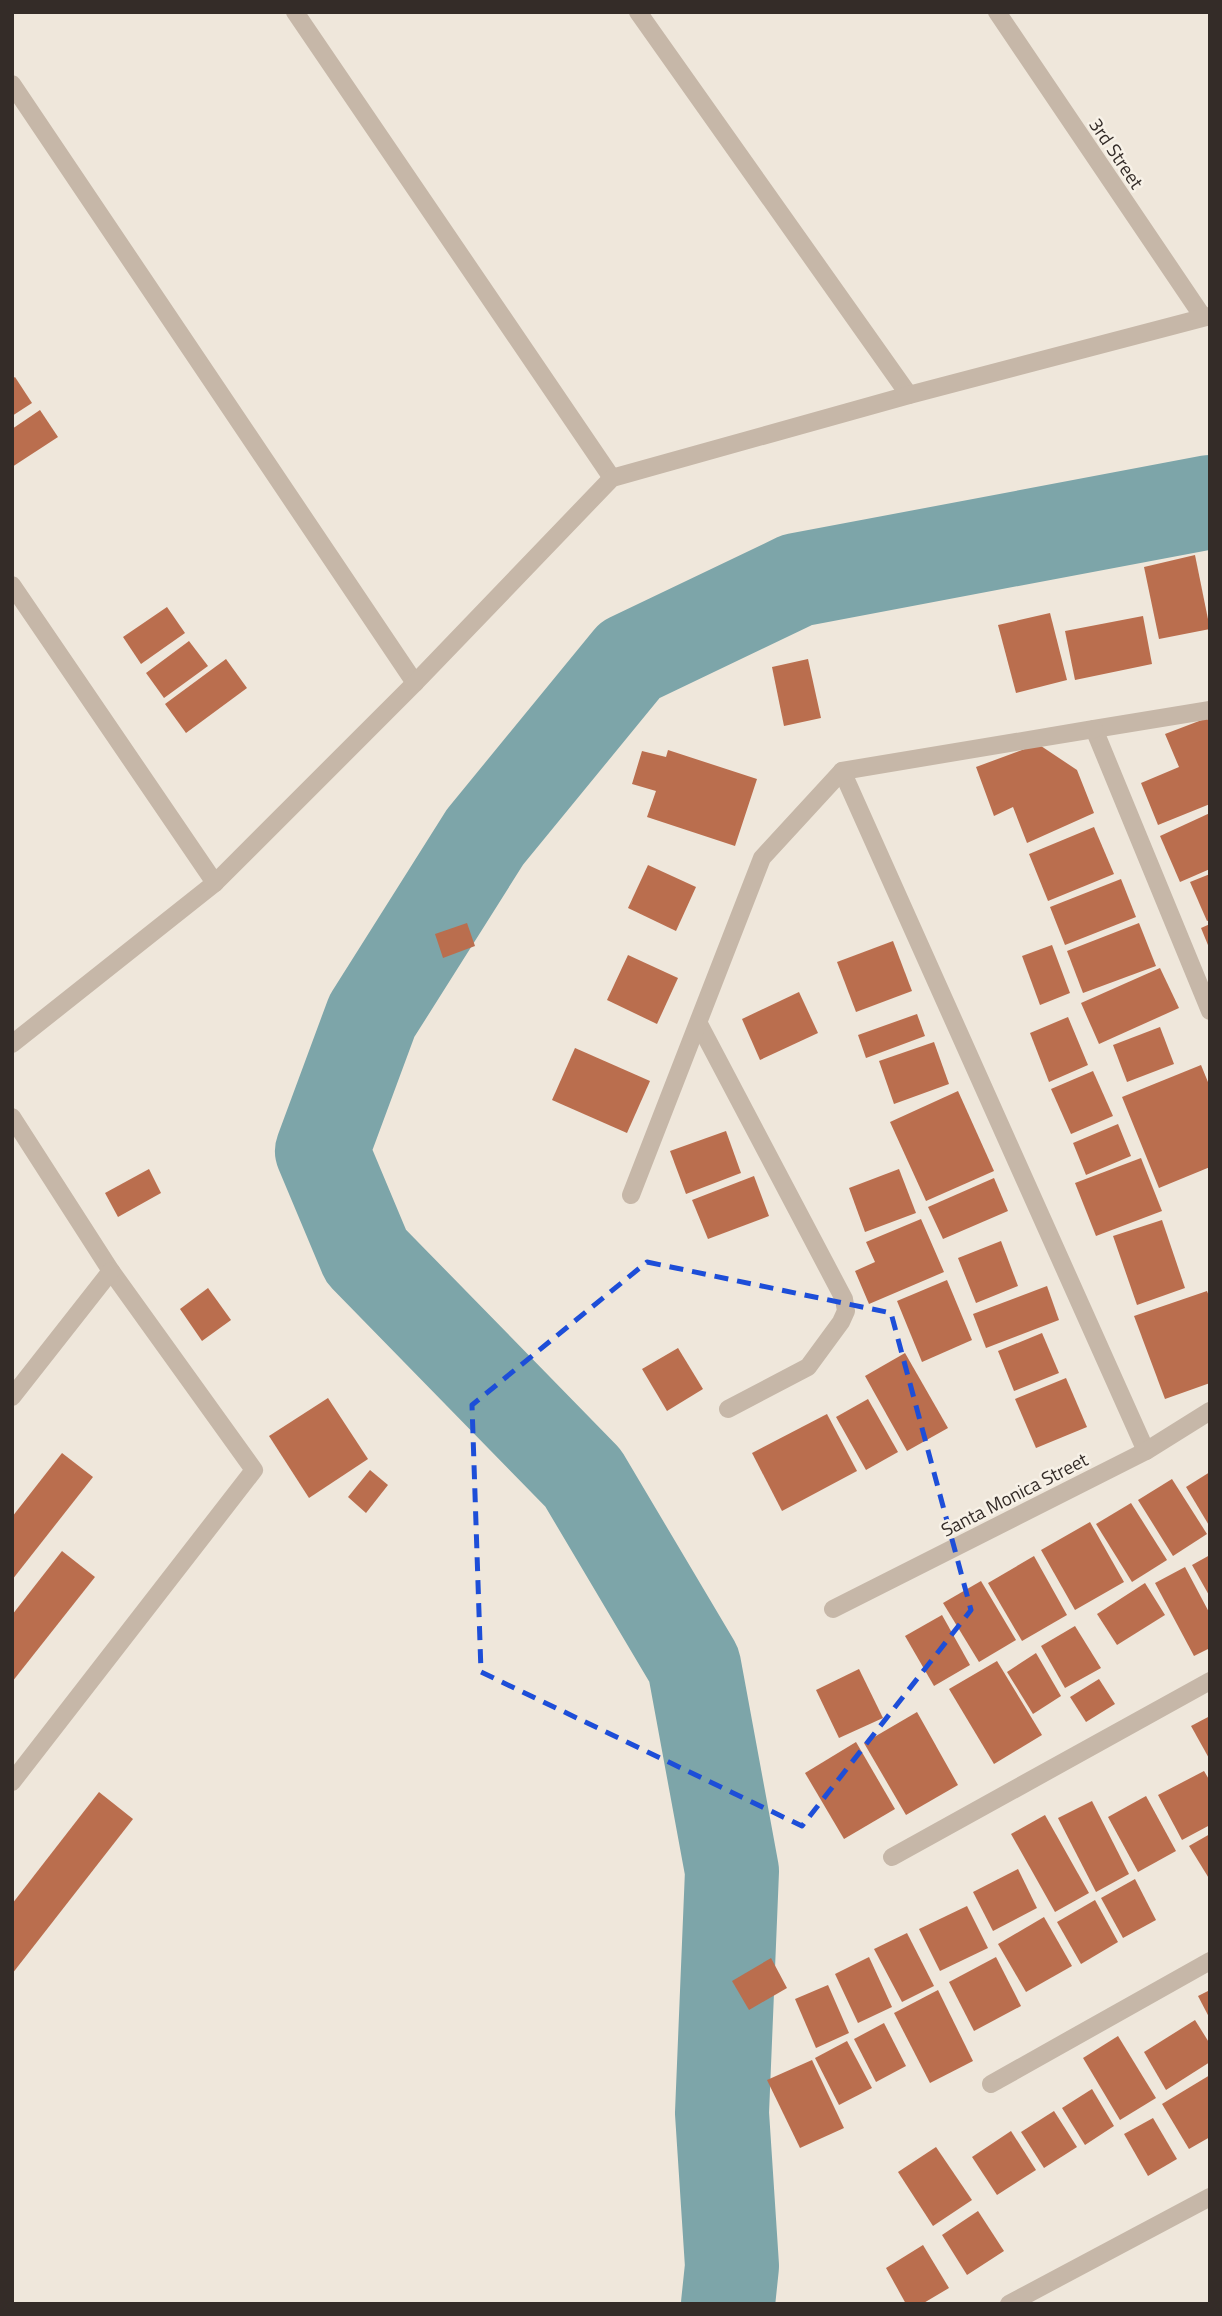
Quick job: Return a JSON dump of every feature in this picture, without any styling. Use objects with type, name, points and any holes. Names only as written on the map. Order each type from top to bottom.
[{"type":"street","points":[[295,12],[612,478]]},
{"type":"street","points":[[638,12],[909,395]]},
{"type":"street","name":"3rd Street","points":[[997,12],[1207,316]]},
{"type":"street","points":[[12,84],[415,683]]},
{"type":"street","points":[[12,1044],[215,883],[415,683],[612,478],[1207,316]]},
{"type":"street","points":[[12,585],[215,883]]},
{"type":"street","points":[[631,1195],[762,859],[842,771],[1210,710]]},
{"type":"street","points":[[1094,729],[1210,1011]]},
{"type":"street","points":[[842,771],[1146,1451]]},
{"type":"street","points":[[699,1024],[844,1298],[846,1311],[808,1367],[728,1409]]},
{"type":"street","points":[[12,1117],[111,1271],[254,1470],[12,1782]]},
{"type":"street","points":[[12,1397],[111,1271]]},
{"type":"street","name":"Santa Monica Street","points":[[833,1609],[1146,1451],[1210,1411]]},
{"type":"street","points":[[892,1857],[1210,1681]]},
{"type":"street","points":[[991,2084],[1210,1961]]},
{"type":"street","points":[[1009,2304],[1210,2197]]},
{"type":"highlighted area","points":[[647,1262],[891,1313],[971,1610],[802,1826],[481,1672],[472,1405]]},
{"type":"building","points":[[15,377],[32,403],[12,416],[12,379]]},
{"type":"building","points":[[40,410],[58,437],[12,467],[12,429]]},
{"type":"building","points":[[1195,555],[1210,629],[1159,639],[1144,567]]},
{"type":"building","points":[[167,607],[185,633],[141,664],[123,637]]},
{"type":"building","points":[[1050,613],[1067,680],[1016,693],[998,625]]},
{"type":"building","points":[[1143,616],[1152,664],[1075,680],[1065,631]]},
{"type":"building","points":[[189,641],[208,666],[164,698],[146,673]]},
{"type":"building","points":[[226,659],[247,688],[186,733],[165,704]]},
{"type":"building","points":[[808,659],[821,718],[784,726],[772,667]]},
{"type":"building","points":[[1207,718],[1210,725],[1210,804],[1158,825],[1141,783],[1179,767],[1165,734]]},
{"type":"building","points":[[1038,744],[1077,770],[1094,813],[1027,843],[1013,807],[994,816],[976,767]]},
{"type":"building","points":[[668,750],[757,779],[735,846],[647,817],[656,791],[632,784],[642,751],[666,757]]},
{"type":"building","points":[[1210,813],[1210,869],[1180,882],[1160,836]]},
{"type":"building","points":[[1094,827],[1114,874],[1048,901],[1029,854]]},
{"type":"building","points":[[648,865],[696,887],[676,931],[628,908]]},
{"type":"building","points":[[1210,874],[1210,920],[1207,921],[1190,882]]},
{"type":"building","points":[[1121,879],[1136,917],[1065,945],[1050,907]]},
{"type":"building","points":[[467,923],[475,946],[443,958],[435,934]]},
{"type":"building","points":[[1139,923],[1156,966],[1083,993],[1067,951]]},
{"type":"building","points":[[1210,924],[1210,950],[1201,928]]},
{"type":"building","points":[[893,941],[912,991],[856,1012],[837,962]]},
{"type":"building","points":[[1052,945],[1070,993],[1040,1005],[1022,956]]},
{"type":"building","points":[[628,955],[678,978],[657,1024],[607,1000]]},
{"type":"building","points":[[1160,968],[1179,1008],[1099,1044],[1081,1003]]},
{"type":"building","points":[[799,992],[818,1033],[760,1060],[742,1019]]},
{"type":"building","points":[[917,1014],[925,1036],[866,1058],[858,1035]]},
{"type":"building","points":[[1068,1017],[1088,1065],[1049,1082],[1030,1033]]},
{"type":"building","points":[[1160,1027],[1174,1064],[1127,1082],[1113,1045]]},
{"type":"building","points":[[934,1042],[949,1084],[894,1104],[879,1061]]},
{"type":"building","points":[[575,1048],[650,1081],[627,1133],[552,1100]]},
{"type":"building","points":[[1201,1065],[1210,1087],[1210,1167],[1159,1188],[1122,1097]]},
{"type":"building","points":[[1093,1071],[1113,1116],[1071,1134],[1051,1089]]},
{"type":"building","points":[[958,1091],[994,1171],[926,1201],[890,1122]]},
{"type":"building","points":[[1118,1124],[1131,1156],[1086,1175],[1073,1143]]},
{"type":"building","points":[[726,1131],[741,1173],[686,1194],[670,1151]]},
{"type":"building","points":[[1141,1158],[1162,1211],[1096,1236],[1075,1183]]},
{"type":"building","points":[[149,1169],[161,1193],[118,1217],[105,1193]]},
{"type":"building","points":[[899,1169],[916,1213],[865,1232],[849,1188]]},
{"type":"building","points":[[754,1176],[769,1216],[708,1239],[692,1200]]},
{"type":"building","points":[[994,1178],[1008,1211],[943,1239],[928,1207]]},
{"type":"building","points":[[921,1219],[944,1272],[869,1304],[855,1271],[875,1262],[866,1242]]},
{"type":"building","points":[[1162,1220],[1185,1288],[1137,1305],[1113,1236]]},
{"type":"building","points":[[1001,1241],[1018,1286],[976,1303],[958,1258]]},
{"type":"building","points":[[947,1280],[972,1340],[922,1362],[897,1301]]},
{"type":"building","points":[[1047,1286],[1059,1320],[986,1348],[973,1314]]},
{"type":"building","points":[[208,1288],[231,1320],[202,1341],[180,1309]]},
{"type":"building","points":[[1207,1291],[1210,1299],[1210,1383],[1165,1399],[1134,1316]]},
{"type":"building","points":[[1042,1333],[1059,1373],[1014,1391],[998,1351]]},
{"type":"building","points":[[678,1348],[703,1389],[667,1411],[642,1369]]},
{"type":"building","points":[[905,1353],[948,1428],[907,1451],[865,1376]]},
{"type":"building","points":[[1066,1378],[1087,1427],[1036,1448],[1015,1399]]},
{"type":"building","points":[[328,1398],[368,1459],[309,1498],[269,1436]]},
{"type":"building","points":[[868,1399],[898,1452],[866,1470],[836,1417]]},
{"type":"building","points":[[827,1414],[857,1471],[782,1511],[752,1453]]},
{"type":"building","points":[[62,1453],[93,1477],[12,1580],[12,1517]]},
{"type":"building","points":[[370,1470],[388,1485],[366,1513],[348,1497]]},
{"type":"building","points":[[1210,1472],[1210,1527],[1186,1487]]},
{"type":"building","points":[[1172,1479],[1207,1534],[1173,1556],[1138,1500]]},
{"type":"building","points":[[1131,1503],[1167,1560],[1132,1582],[1096,1524]]},
{"type":"building","points":[[1090,1522],[1124,1582],[1075,1610],[1041,1550]]},
{"type":"building","points":[[62,1551],[95,1577],[12,1682],[12,1615]]},
{"type":"building","points":[[1210,1555],[1210,1597],[1192,1565]]},
{"type":"building","points":[[1034,1556],[1067,1615],[1022,1641],[988,1583]]},
{"type":"building","points":[[1185,1567],[1210,1614],[1210,1648],[1194,1656],[1155,1583]]},
{"type":"building","points":[[981,1581],[1016,1640],[979,1662],[943,1603]]},
{"type":"building","points":[[1145,1583],[1165,1615],[1117,1645],[1097,1614]]},
{"type":"building","points":[[942,1615],[970,1665],[934,1686],[905,1636]]},
{"type":"building","points":[[1075,1626],[1101,1668],[1065,1688],[1041,1646]]},
{"type":"building","points":[[1036,1653],[1061,1696],[1033,1714],[1007,1672]]},
{"type":"building","points":[[997,1661],[1042,1735],[994,1764],[949,1689]]},
{"type":"building","points":[[859,1669],[883,1718],[839,1738],[816,1690]]},
{"type":"building","points":[[1099,1679],[1115,1704],[1086,1722],[1070,1697]]},
{"type":"building","points":[[917,1712],[958,1785],[906,1815],[864,1743]]},
{"type":"building","points":[[1210,1716],[1210,1760],[1191,1726]]},
{"type":"building","points":[[856,1742],[895,1809],[844,1839],[805,1773]]},
{"type":"building","points":[[1204,1771],[1210,1781],[1210,1825],[1182,1840],[1158,1795]]},
{"type":"building","points":[[99,1792],[133,1819],[12,1974],[12,1904]]},
{"type":"building","points":[[1146,1796],[1176,1851],[1138,1872],[1108,1817]]},
{"type":"building","points":[[1092,1801],[1129,1874],[1096,1892],[1058,1818]]},
{"type":"building","points":[[1045,1815],[1089,1893],[1055,1912],[1011,1834]]},
{"type":"building","points":[[1210,1834],[1210,1880],[1189,1846]]},
{"type":"building","points":[[1018,1869],[1037,1908],[993,1931],[973,1892]]},
{"type":"building","points":[[1135,1879],[1156,1920],[1123,1938],[1101,1898]]},
{"type":"building","points":[[1095,1900],[1118,1942],[1081,1964],[1057,1922]]},
{"type":"building","points":[[967,1906],[988,1948],[940,1971],[919,1929]]},
{"type":"building","points":[[1044,1917],[1072,1966],[1026,1992],[998,1944]]},
{"type":"building","points":[[907,1933],[934,1986],[902,2002],[874,1949]]},
{"type":"building","points":[[869,1957],[892,2007],[858,2023],[835,1974]]},
{"type":"building","points":[[996,1957],[1021,2006],[974,2031],[949,1982]]},
{"type":"building","points":[[771,1958],[787,1988],[749,2010],[732,1981]]},
{"type":"building","points":[[828,1985],[849,2033],[816,2048],[795,1999]]},
{"type":"building","points":[[938,1990],[973,2061],[930,2083],[894,2013]]},
{"type":"building","points":[[1210,1990],[1210,2019],[1198,1996]]},
{"type":"building","points":[[1195,2020],[1210,2044],[1210,2062],[1166,2090],[1144,2052]]},
{"type":"building","points":[[884,2023],[906,2066],[876,2082],[854,2039]]},
{"type":"building","points":[[1118,2036],[1156,2098],[1120,2120],[1083,2058]]},
{"type":"building","points":[[847,2041],[872,2088],[839,2105],[815,2058]]},
{"type":"building","points":[[812,2060],[844,2128],[800,2148],[767,2080]]},
{"type":"building","points":[[1210,2075],[1210,2137],[1189,2149],[1162,2104]]},
{"type":"building","points":[[1092,2089],[1114,2126],[1085,2145],[1062,2108]]},
{"type":"building","points":[[1054,2111],[1077,2147],[1044,2168],[1021,2132]]},
{"type":"building","points":[[1153,2118],[1177,2159],[1148,2176],[1124,2134]]},
{"type":"building","points":[[1011,2131],[1036,2170],[997,2195],[972,2157]]},
{"type":"building","points":[[936,2147],[972,2200],[933,2226],[898,2172]]},
{"type":"building","points":[[978,2211],[1004,2251],[967,2275],[942,2235]]},
{"type":"building","points":[[923,2245],[949,2288],[922,2304],[906,2304],[886,2268]]},
{"type":"waterway","points":[[728,2304],[732,2266],[722,2113],[732,1871],[694,1665],[583,1478],[366,1256],[322,1151],[372,1016],[485,837],[630,660],[797,580],[1210,502]]}]
